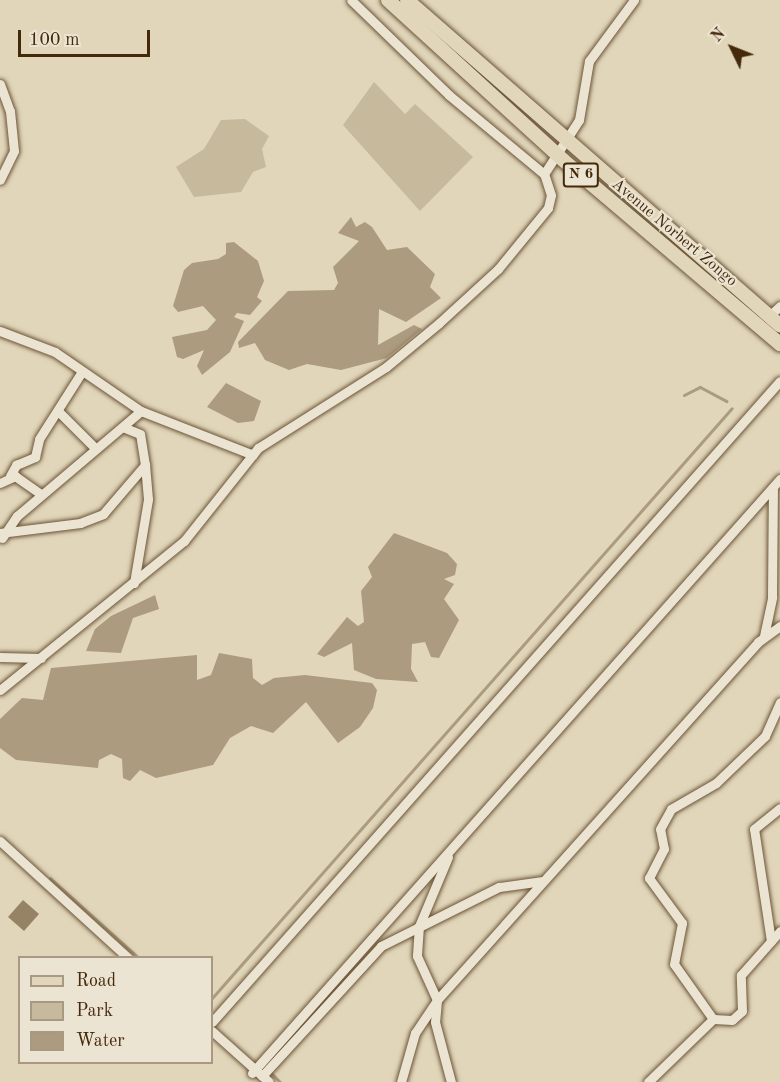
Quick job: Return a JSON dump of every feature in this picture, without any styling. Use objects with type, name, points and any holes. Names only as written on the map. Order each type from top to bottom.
[{"type":"main road","name":"Avenue Norbert Zongo","points":[[388,0],[557,154],[780,344]]},
{"type":"main road","name":"Avenue Norbert Zongo","points":[[407,0],[565,142],[775,321]]},
{"type":"street","points":[[0,690],[183,541],[253,455],[293,422],[386,367],[498,269],[548,207],[551,195],[544,174],[449,95],[351,0]]},
{"type":"street","points":[[544,174],[579,120],[589,61],[634,0]]},
{"type":"street","points":[[0,84],[10,111],[14,151],[0,180]]},
{"type":"street","points":[[775,321],[780,306]]},
{"type":"street","points":[[0,331],[55,352],[81,373],[141,411],[253,455]]},
{"type":"street","points":[[0,483],[10,476],[16,465],[35,457],[39,440],[59,412],[81,373]]},
{"type":"street","points":[[213,1021],[780,381]]},
{"type":"street","points":[[1,537],[41,494],[141,411]]},
{"type":"street","points":[[59,412],[96,449]]},
{"type":"street","points":[[123,427],[140,434],[148,498],[134,583]]},
{"type":"street","points":[[1,537],[91,521],[115,503],[145,465]]},
{"type":"street","points":[[10,476],[41,494]]},
{"type":"street","points":[[260,1075],[452,849],[780,479]]},
{"type":"street","points":[[764,636],[773,581],[773,487]]},
{"type":"street","points":[[401,1082],[415,1033],[437,999],[764,636],[780,626]]},
{"type":"street","points":[[0,657],[41,658]]},
{"type":"street","points":[[713,1019],[674,964],[682,923],[649,878],[664,849],[660,830],[671,809],[716,783],[765,736],[780,702]]},
{"type":"street","points":[[771,941],[754,830],[780,808]]},
{"type":"street","points":[[0,841],[128,956]]},
{"type":"street","points":[[451,1082],[435,1022],[437,999],[417,956],[419,926],[452,849]]},
{"type":"street","points":[[260,1075],[373,953],[419,926],[500,887],[543,881]]},
{"type":"street","points":[[648,1082],[713,1019],[732,1020],[742,1011],[741,975],[780,932]]},
{"type":"street","points":[[213,1032],[260,1075]]},
{"type":"green space","points":[[374,82],[405,114],[415,104],[473,157],[420,211],[343,125]]},
{"type":"green space","points":[[245,119],[269,136],[262,149],[266,167],[253,172],[241,192],[194,197],[176,167],[204,149],[221,120]]},
{"type":"water","points":[[351,217],[356,227],[365,222],[372,227],[387,250],[407,247],[435,274],[430,287],[441,298],[406,322],[379,309],[378,345],[414,325],[422,329],[387,358],[341,370],[307,364],[289,370],[265,360],[255,343],[239,348],[238,342],[288,291],[334,290],[338,283],[333,267],[359,241],[338,233]]},
{"type":"water","points":[[234,242],[258,261],[264,281],[257,297],[262,301],[250,315],[237,313],[234,317],[244,321],[230,352],[202,375],[197,366],[204,350],[183,359],[177,357],[172,337],[207,330],[216,320],[203,306],[178,312],[173,306],[184,270],[192,263],[218,259],[226,254],[226,243]]},
{"type":"water","points":[[226,383],[261,401],[254,421],[238,423],[207,407]]},
{"type":"water","points":[[394,533],[447,553],[457,564],[455,575],[444,579],[454,584],[444,599],[459,620],[439,658],[431,657],[425,642],[412,644],[411,669],[418,682],[376,679],[354,670],[352,643],[324,657],[317,654],[347,617],[358,626],[364,622],[361,591],[372,577],[368,567]]},
{"type":"water","points":[[155,595],[159,609],[133,618],[121,653],[86,651],[95,629],[111,616]]},
{"type":"water","points":[[219,653],[252,659],[253,678],[262,685],[274,678],[305,675],[372,683],[377,690],[373,708],[360,727],[338,743],[306,702],[273,733],[251,726],[230,738],[213,765],[156,778],[140,770],[130,781],[123,778],[122,759],[111,754],[99,760],[98,768],[16,760],[0,748],[0,719],[22,698],[43,700],[51,668],[197,655],[197,680],[211,675]]},
{"type":"building","points":[[23,900],[39,914],[24,931],[8,917]]},
{"type":"waterway","points":[[684,395],[700,387],[726,401]]},
{"type":"waterway","points":[[213,997],[732,408]]},
{"type":"waterway","points":[[50,878],[137,956]]},
{"type":"waterway","points":[[271,1073],[280,1082]]}]
